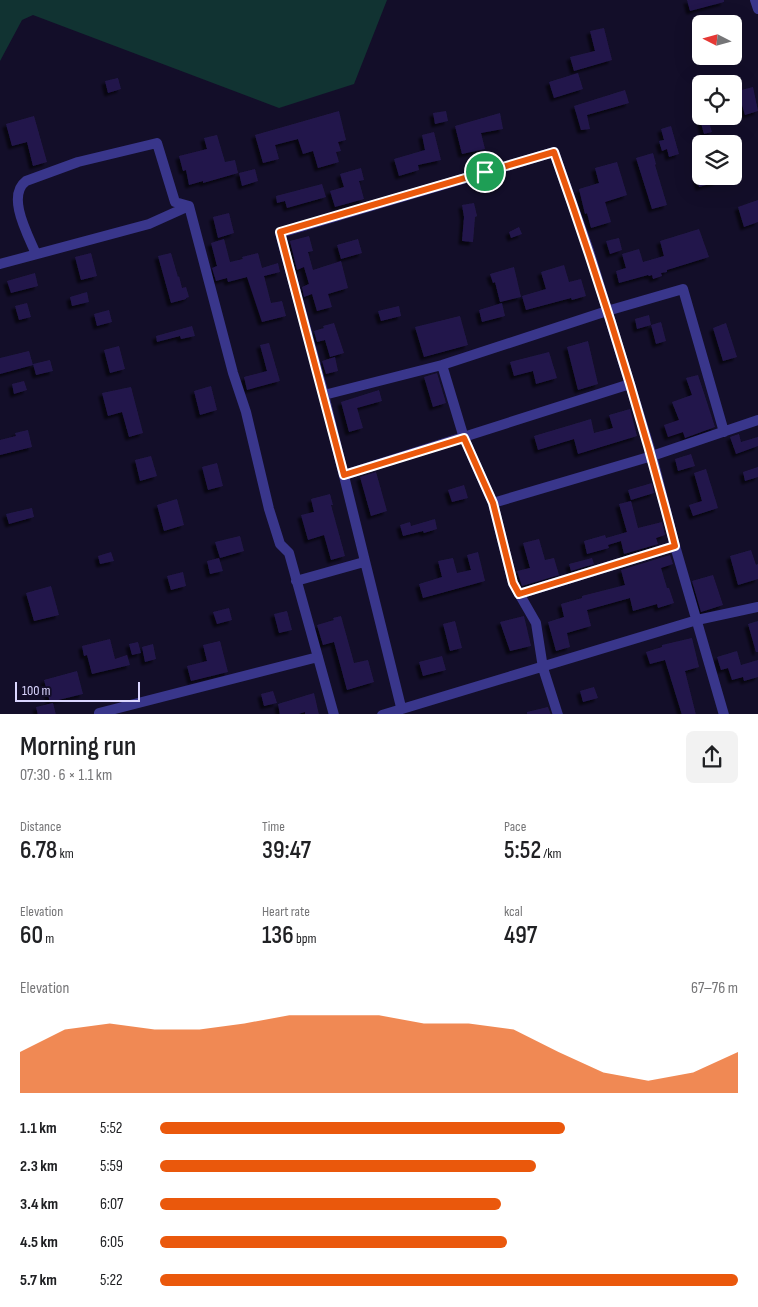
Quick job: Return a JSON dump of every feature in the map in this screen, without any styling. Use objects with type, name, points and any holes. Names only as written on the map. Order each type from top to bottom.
[{"type":"street","points":[[755,0],[758,10]]},
{"type":"street","points":[[36,254],[20,214],[17,191],[20,185],[26,181],[78,162],[157,143],[175,202],[189,206]]},
{"type":"street","points":[[401,708],[324,395],[280,232],[554,152],[589,251],[652,456],[675,546],[724,714]]},
{"type":"street","points":[[0,264],[149,224],[189,206]]},
{"type":"street","points":[[189,206],[233,373],[246,412],[269,509],[280,544],[289,553],[334,714]]},
{"type":"street","points":[[324,395],[442,365],[608,311],[683,290],[724,432]]},
{"type":"street","points":[[442,365],[464,438],[493,503],[513,583],[536,623],[542,668],[558,714]]},
{"type":"street","points":[[344,475],[630,384]]},
{"type":"street","points":[[493,503],[652,456],[758,420]]},
{"type":"street","points":[[519,594],[675,546]]},
{"type":"street","points":[[296,581],[364,562]]},
{"type":"street","points":[[382,714],[542,668],[697,620],[758,607]]},
{"type":"street","points":[[99,713],[318,657]]},
{"type":"green space","points":[[0,0],[387,0],[354,84],[279,108],[33,15],[22,20],[0,61]]},
{"type":"building","points":[[687,0],[724,0],[724,2],[690,11]]},
{"type":"building","points":[[604,28],[612,60],[574,71],[570,57],[595,51],[590,31]]},
{"type":"building","points":[[578,73],[583,89],[554,98],[549,82]]},
{"type":"building","points":[[118,78],[121,89],[108,93],[105,81]]},
{"type":"building","points":[[753,87],[758,111],[745,115],[742,105],[742,90]]},
{"type":"building","points":[[625,90],[629,103],[587,115],[590,129],[581,130],[574,106]]},
{"type":"building","points":[[339,111],[346,140],[338,142],[341,151],[336,152],[339,162],[318,168],[313,151],[303,154],[298,139],[275,145],[279,159],[263,163],[255,135]]},
{"type":"building","points":[[446,111],[448,121],[435,124],[433,113]]},
{"type":"building","points":[[500,113],[503,129],[481,133],[485,149],[462,154],[455,126]]},
{"type":"building","points":[[34,116],[47,162],[33,166],[27,142],[12,146],[6,124]]},
{"type":"building","points":[[702,125],[710,125],[712,132],[704,134]]},
{"type":"building","points":[[671,126],[679,154],[669,157],[667,149],[662,151],[659,141],[664,140],[661,129]]},
{"type":"building","points":[[434,132],[441,160],[418,165],[419,170],[399,176],[394,159],[425,150],[422,135]]},
{"type":"building","points":[[217,135],[225,162],[235,160],[238,173],[189,185],[186,170],[183,171],[179,156],[207,149],[204,138]]},
{"type":"building","points":[[653,153],[667,205],[652,209],[636,158]]},
{"type":"building","points":[[617,162],[627,195],[605,202],[611,222],[591,228],[587,213],[585,214],[579,189],[599,183],[595,168]]},
{"type":"building","points":[[361,168],[364,180],[359,181],[364,199],[335,207],[330,191],[344,187],[340,174]]},
{"type":"building","points":[[255,169],[258,181],[242,186],[239,173]]},
{"type":"building","points":[[322,184],[326,197],[287,208],[285,201],[277,203],[276,196]]},
{"type":"building","points":[[758,200],[758,222],[744,227],[738,207]]},
{"type":"building","points":[[474,203],[477,216],[475,217],[473,242],[462,241],[464,217],[462,205]]},
{"type":"building","points":[[229,213],[234,233],[218,238],[213,217]]},
{"type":"building","points":[[519,227],[522,234],[511,238],[509,232]]},
{"type":"building","points":[[699,229],[709,257],[667,270],[667,272],[661,273],[662,276],[653,279],[652,275],[648,275],[619,283],[616,271],[626,268],[622,254],[639,249],[643,262],[664,256],[660,241]]},
{"type":"building","points":[[309,236],[313,251],[308,252],[313,270],[341,261],[348,288],[328,294],[332,307],[317,311],[312,294],[304,297],[302,287],[309,284],[304,267],[297,270],[290,241]]},
{"type":"building","points":[[619,238],[622,250],[610,254],[606,241]]},
{"type":"building","points":[[224,239],[230,262],[258,253],[262,268],[278,263],[280,272],[264,276],[271,303],[282,301],[286,316],[262,322],[247,277],[228,282],[227,278],[216,281],[212,268],[217,266],[211,243]]},
{"type":"building","points":[[358,239],[362,253],[341,259],[337,245]]},
{"type":"building","points":[[91,253],[97,276],[81,280],[75,257]]},
{"type":"building","points":[[171,253],[182,288],[186,287],[189,297],[171,303],[158,256]]},
{"type":"building","points":[[564,265],[569,282],[581,279],[586,296],[526,310],[522,296],[546,289],[541,272]]},
{"type":"building","points":[[514,267],[521,297],[500,302],[495,282],[493,283],[490,274]]},
{"type":"building","points":[[35,273],[38,286],[11,293],[7,281]]},
{"type":"building","points":[[87,292],[89,302],[72,306],[70,297]]},
{"type":"building","points":[[27,303],[31,317],[19,320],[15,306]]},
{"type":"building","points":[[502,303],[505,316],[482,322],[479,310]]},
{"type":"building","points":[[399,306],[401,316],[381,321],[378,311]]},
{"type":"building","points":[[109,310],[112,322],[97,326],[94,314]]},
{"type":"building","points":[[649,315],[651,325],[637,329],[635,319]]},
{"type":"building","points":[[460,316],[468,345],[424,357],[415,327]]},
{"type":"building","points":[[661,322],[666,341],[656,344],[651,325]]},
{"type":"building","points":[[334,323],[344,353],[330,357],[325,340],[317,342],[314,331]]},
{"type":"building","points":[[726,323],[737,357],[723,361],[713,328]]},
{"type":"building","points":[[192,326],[195,336],[181,339],[180,336],[157,342],[156,336]]},
{"type":"building","points":[[588,341],[598,384],[578,390],[567,347]]},
{"type":"building","points":[[269,343],[280,381],[247,390],[244,377],[267,371],[260,345]]},
{"type":"building","points":[[119,346],[125,369],[110,373],[104,350]]},
{"type":"building","points":[[29,351],[33,365],[0,374],[0,358]]},
{"type":"building","points":[[549,352],[557,378],[536,384],[533,371],[514,376],[510,362]]},
{"type":"building","points":[[335,357],[338,371],[326,374],[322,361]]},
{"type":"building","points":[[50,360],[53,371],[36,375],[33,364]]},
{"type":"building","points":[[437,373],[446,403],[433,407],[424,377]]},
{"type":"building","points":[[698,375],[715,427],[685,438],[683,432],[668,437],[664,425],[679,420],[672,402],[692,395],[686,378]]},
{"type":"building","points":[[24,381],[27,390],[14,394],[12,384]]},
{"type":"building","points":[[211,386],[217,410],[200,415],[194,391]]},
{"type":"building","points":[[131,387],[143,433],[129,437],[122,412],[108,416],[102,393]]},
{"type":"building","points":[[379,390],[382,401],[357,408],[363,428],[349,432],[341,402]]},
{"type":"building","points":[[630,409],[637,436],[578,454],[574,439],[538,450],[534,436],[591,419],[594,433],[613,428],[609,415]]},
{"type":"building","points":[[28,430],[32,447],[0,455],[0,440],[16,436],[15,433]]},
{"type":"building","points":[[739,434],[741,442],[758,437],[758,446],[736,454],[730,437]]},
{"type":"building","points":[[691,454],[695,466],[678,471],[675,459]]},
{"type":"building","points":[[151,456],[157,476],[140,481],[135,460]]},
{"type":"building","points":[[217,463],[223,486],[208,490],[202,467]]},
{"type":"building","points":[[758,467],[758,477],[745,481],[743,472]]},
{"type":"building","points":[[706,469],[718,508],[693,516],[689,505],[702,501],[694,473]]},
{"type":"building","points":[[376,472],[387,511],[371,516],[360,477]]},
{"type":"building","points":[[652,483],[654,493],[631,500],[628,490]]},
{"type":"building","points":[[464,485],[468,498],[452,502],[448,490]]},
{"type":"building","points":[[330,494],[333,505],[331,505],[345,556],[331,560],[324,535],[308,540],[301,515],[314,512],[311,499]]},
{"type":"building","points":[[177,499],[184,525],[164,531],[157,505]]},
{"type":"building","points":[[631,501],[638,528],[662,522],[665,535],[656,538],[658,544],[624,554],[621,541],[608,545],[609,548],[587,554],[584,541],[605,535],[606,538],[627,532],[619,504]]},
{"type":"building","points":[[32,508],[34,517],[9,524],[6,514]]},
{"type":"building","points":[[435,519],[437,529],[403,536],[400,525],[410,522],[411,526]]},
{"type":"building","points":[[240,536],[244,551],[220,558],[215,542]]},
{"type":"building","points":[[539,539],[545,560],[554,558],[559,575],[522,586],[517,571],[530,568],[523,543]]},
{"type":"building","points":[[751,550],[756,565],[758,564],[758,579],[738,585],[730,556]]},
{"type":"building","points":[[111,552],[114,561],[100,564],[98,556]]},
{"type":"building","points":[[478,552],[485,581],[423,598],[419,584],[442,577],[438,561],[453,558],[457,573],[471,570],[467,555]]},
{"type":"building","points":[[670,555],[673,564],[661,568],[674,603],[658,608],[657,604],[633,611],[630,598],[587,610],[591,626],[567,633],[570,647],[556,651],[548,622],[564,617],[561,604],[582,598],[582,596],[625,585],[621,570]]},
{"type":"building","points":[[219,558],[223,571],[210,574],[207,561]]},
{"type":"building","points":[[592,558],[594,564],[571,571],[569,564]]},
{"type":"building","points":[[183,572],[186,586],[171,590],[167,576]]},
{"type":"building","points":[[713,575],[723,605],[701,612],[692,581]]},
{"type":"building","points":[[51,586],[59,615],[34,621],[26,593]]},
{"type":"building","points":[[229,608],[232,620],[217,624],[213,612]]},
{"type":"building","points":[[287,611],[292,630],[279,633],[274,614]]},
{"type":"building","points":[[341,616],[354,663],[368,660],[374,682],[347,690],[334,642],[323,645],[317,625]]},
{"type":"building","points":[[524,616],[531,646],[510,651],[500,622]]},
{"type":"building","points":[[455,621],[462,648],[450,651],[443,624]]},
{"type":"building","points":[[758,621],[758,652],[756,652],[748,624]]},
{"type":"building","points":[[692,638],[699,667],[685,671],[696,714],[682,714],[665,660],[650,664],[646,652],[662,647],[662,645]]},
{"type":"building","points":[[110,639],[115,659],[127,655],[130,665],[92,674],[87,655],[84,656],[82,646]]},
{"type":"building","points":[[220,641],[228,672],[191,681],[187,666],[207,661],[203,645]]},
{"type":"building","points":[[138,642],[141,653],[132,655],[129,644]]},
{"type":"building","points":[[153,644],[156,659],[145,662],[142,647]]},
{"type":"building","points":[[737,651],[741,665],[758,660],[758,677],[744,681],[743,677],[732,680],[728,668],[721,670],[717,657]]},
{"type":"building","points":[[442,656],[446,670],[423,676],[419,662]]},
{"type":"building","points":[[77,671],[83,694],[50,702],[44,680]]},
{"type":"building","points":[[594,687],[598,698],[583,702],[580,691]]},
{"type":"building","points":[[273,691],[277,703],[264,706],[261,694]]},
{"type":"building","points":[[314,693],[319,714],[305,714],[305,712],[280,714],[278,704]]},
{"type":"building","points":[[53,703],[56,714],[38,714],[36,707]]},
{"type":"building","points":[[548,707],[551,714],[527,714],[527,712]]},
{"type":"route","points":[[554,152],[608,311],[652,456],[675,546],[519,594],[513,583],[493,503],[464,438],[344,475],[280,232],[485,172],[554,152]]}]
